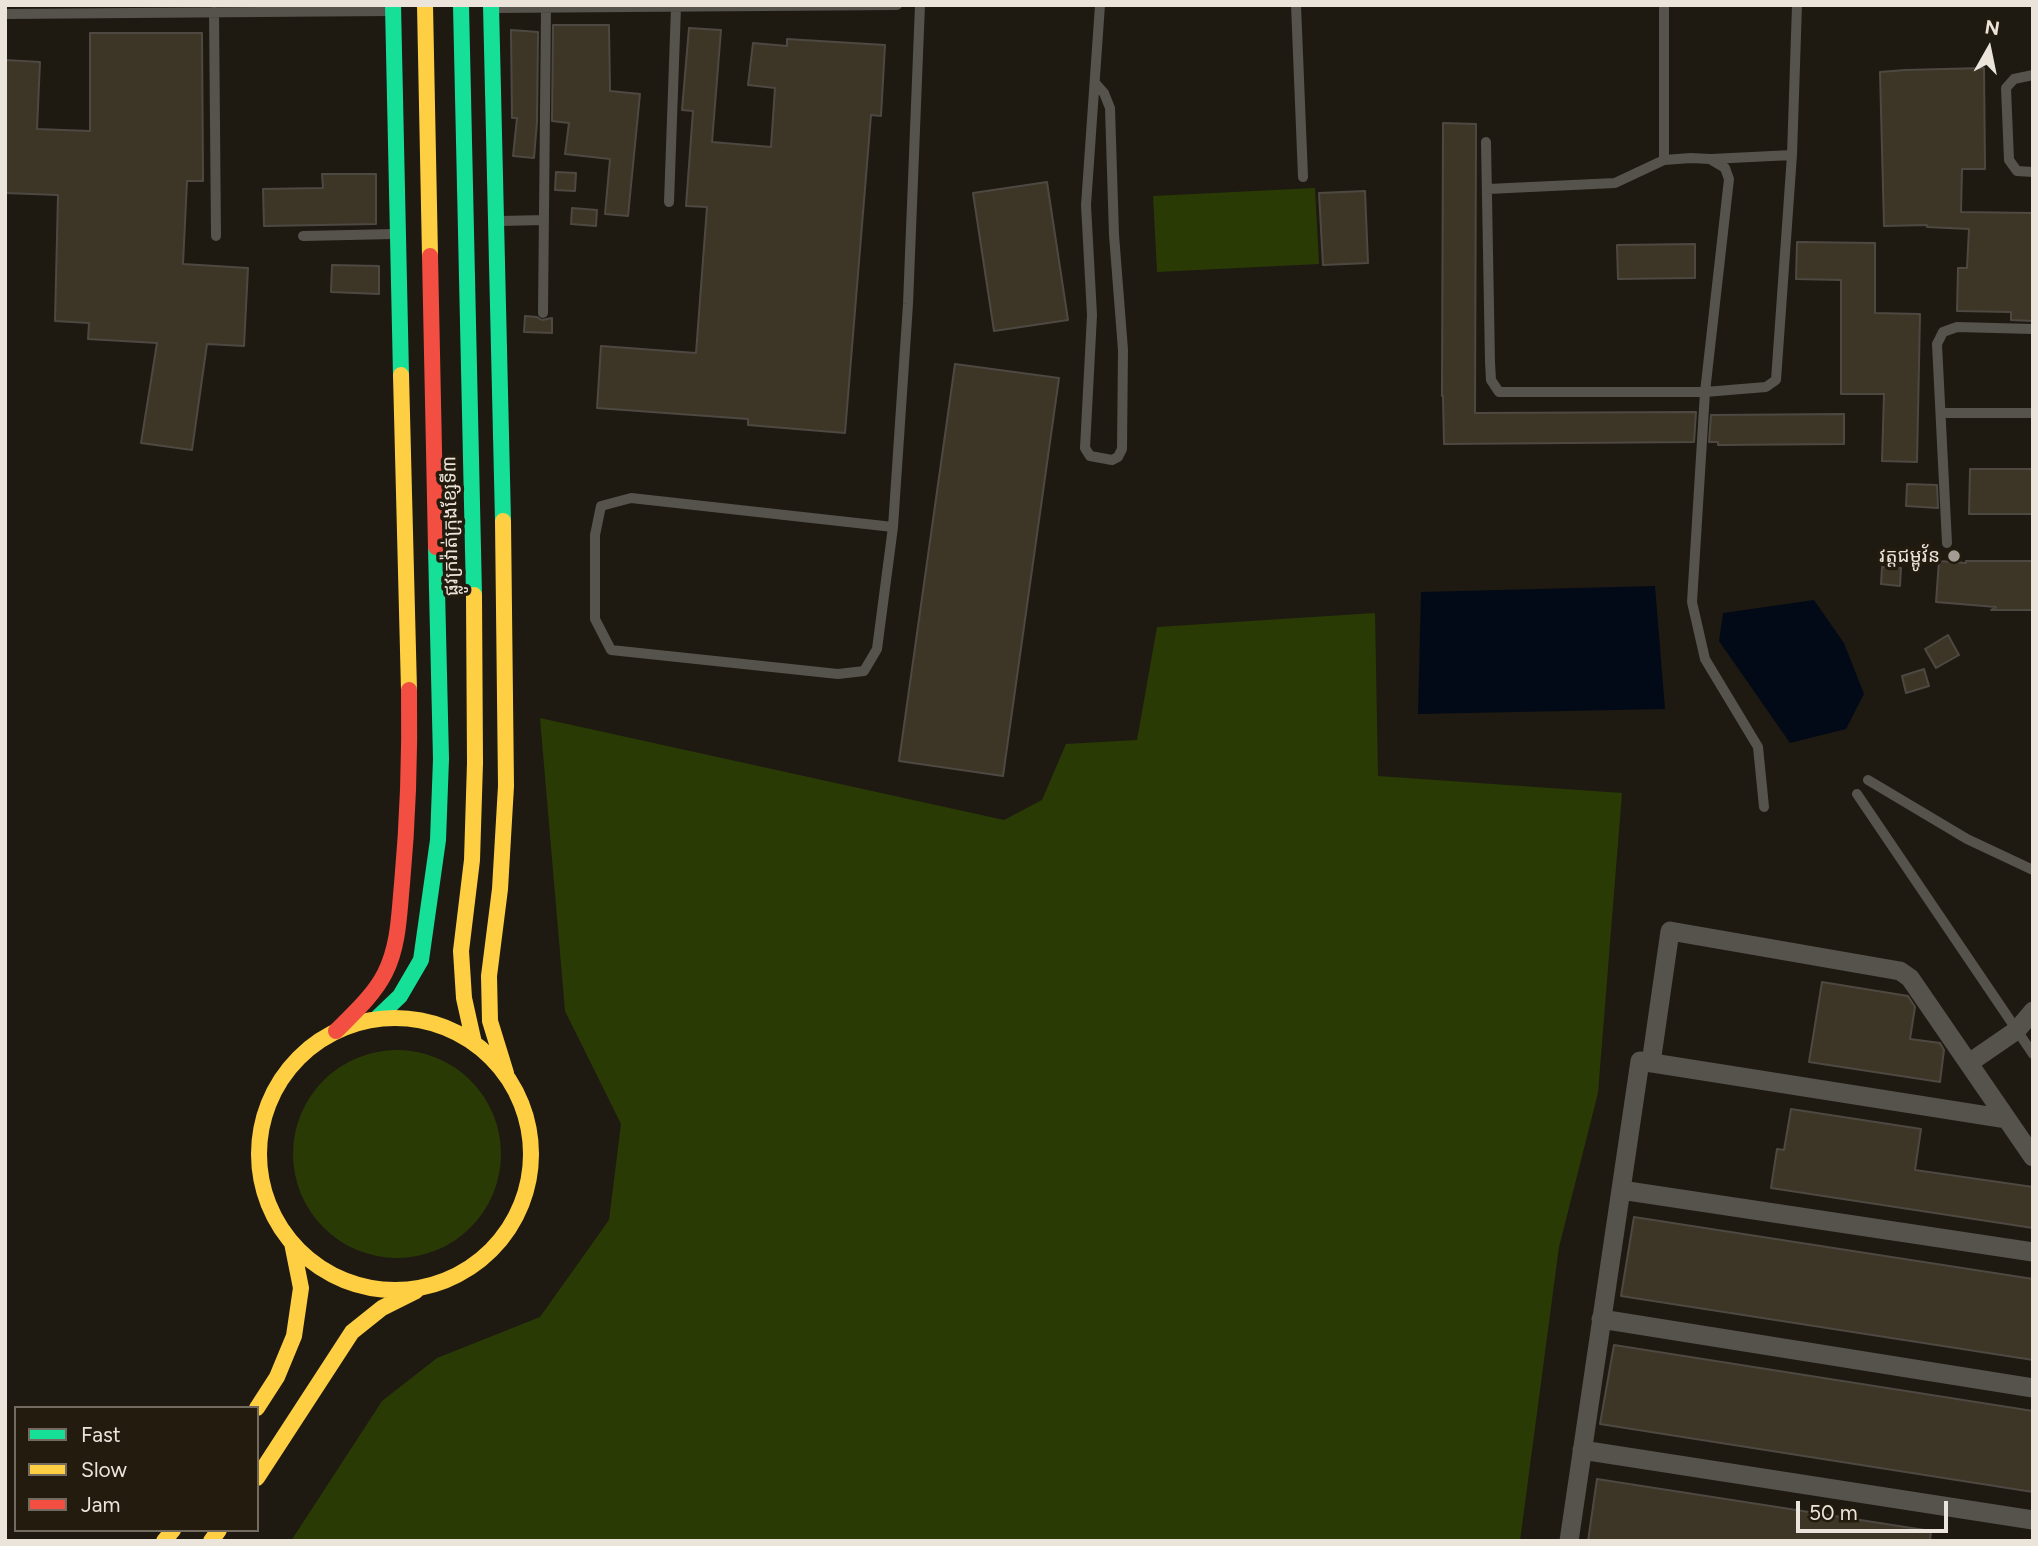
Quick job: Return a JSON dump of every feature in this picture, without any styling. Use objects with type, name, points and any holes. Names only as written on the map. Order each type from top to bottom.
[{"type":"main road","points":[[259,1475],[352,1332],[382,1308],[462,1273],[494,1249],[517,1216],[530,1178],[531,1138],[520,1100],[506,1073],[490,1021],[489,976],[500,888],[506,786],[506,660],[491,6]]},
{"type":"main road","name":"ផ្លូវក្រវ៉ាត់ក្រុងខ្សែទី៣","points":[[376,1019],[400,996],[421,960],[438,840],[441,759],[430,7]]},
{"type":"main road","name":"ផ្លូវក្រវ៉ាត់ក្រុងខ្សែទី៣","points":[[455,7],[475,660],[472,860],[461,950],[464,998],[474,1043]]},
{"type":"main road","points":[[393,8],[410,753],[405,850],[396,944],[384,975],[361,1005],[336,1031],[306,1051],[282,1077],[266,1109],[259,1144],[261,1180],[272,1213],[292,1243],[319,1267],[352,1283],[388,1290],[425,1287]]},
{"type":"main road","points":[[336,1031],[376,1019],[410,1019],[443,1027],[474,1043],[506,1073]]},
{"type":"main road","points":[[258,1406],[277,1377],[294,1336],[301,1289],[292,1243]]},
{"type":"street","points":[[1651,1063],[1670,931],[1900,971],[1910,978],[2033,1157]]},
{"type":"street","points":[[1969,1063],[2017,1030],[2033,1011]]},
{"type":"street","points":[[1569,1541],[1640,1061],[2007,1119]]},
{"type":"street","points":[[1620,1190],[2033,1252]]},
{"type":"street","points":[[1601,1319],[2033,1388]]},
{"type":"street","points":[[1582,1450],[2033,1520]]},
{"type":"lane","points":[[455,7],[897,5]]},
{"type":"lane","points":[[893,527],[631,498],[601,506],[595,535],[595,619],[611,650],[838,674],[864,671],[877,649],[893,527],[908,304],[920,5]]},
{"type":"lane","points":[[1096,84],[1104,93],[1110,108],[1114,246],[1122,350],[1122,449],[1118,457],[1112,460],[1090,456],[1085,448],[1092,315],[1086,205],[1100,5]]},
{"type":"lane","points":[[1296,5],[1303,177]]},
{"type":"lane","points":[[1664,5],[1664,160]]},
{"type":"lane","points":[[1486,142],[1491,380],[1499,392],[1705,392],[1766,387],[1776,380],[1793,155],[1797,5]]},
{"type":"lane","points":[[5,14],[430,7]]},
{"type":"lane","points":[[669,202],[676,7]]},
{"type":"lane","points":[[543,313],[546,8]]},
{"type":"lane","points":[[215,12],[216,236]]},
{"type":"lane","points":[[2033,75],[2014,79],[2006,88],[2009,160],[2017,172],[2033,172]]},
{"type":"lane","points":[[1488,189],[1615,183],[1664,160],[1793,155]]},
{"type":"lane","points":[[1710,159],[1725,168],[1729,179],[1705,392],[1692,603],[1705,659],[1758,747],[1765,807]]},
{"type":"lane","points":[[496,221],[544,220]]},
{"type":"lane","points":[[303,236],[399,234]]},
{"type":"lane","points":[[1947,543],[1937,344],[1943,331],[1957,327],[2033,329]]},
{"type":"lane","points":[[1941,413],[2033,413]]},
{"type":"lane","points":[[1868,780],[1967,839],[2033,870]]},
{"type":"lane","points":[[1857,794],[2033,1054]]},
{"type":"green space","points":[[1315,188],[1319,264],[1157,272],[1153,196]]},
{"type":"green space","points":[[1375,613],[1378,776],[1622,793],[1598,1093],[1559,1247],[1520,1541],[291,1541],[382,1401],[437,1358],[540,1317],[609,1220],[621,1124],[565,1011],[540,718],[1004,820],[1042,800],[1066,744],[1137,740],[1157,627]]},
{"type":"green space","points":[[397,1050],[437,1058],[470,1081],[493,1114],[501,1154],[493,1194],[470,1227],[437,1250],[397,1258],[357,1250],[324,1227],[301,1194],[293,1154],[301,1114],[324,1081],[357,1058]]},
{"type":"shaded area","points":[[1655,586],[1665,709],[1418,714],[1421,592]]},
{"type":"shaded area","points":[[1814,600],[1844,643],[1864,694],[1846,729],[1790,743],[1719,641],[1723,613]]},
{"type":"building","points":[[553,25],[609,25],[610,91],[640,94],[628,216],[605,214],[610,159],[565,154],[569,123],[552,121]]},
{"type":"building","points":[[689,28],[721,30],[712,142],[771,147],[775,88],[748,85],[753,43],[787,46],[787,39],[885,45],[881,116],[871,115],[845,433],[748,425],[748,419],[597,408],[601,346],[696,353],[707,207],[686,206],[693,111],[682,110]]},
{"type":"building","points":[[511,30],[538,32],[534,158],[513,156],[517,118],[512,118]]},
{"type":"building","points":[[90,33],[202,33],[203,181],[187,181],[183,264],[248,268],[244,346],[207,344],[192,450],[141,443],[157,343],[88,339],[89,323],[55,321],[58,195],[5,193],[5,60],[40,62],[37,129],[90,131]]},
{"type":"building","points":[[1984,68],[1985,169],[1962,169],[1961,212],[2033,213],[2033,321],[2011,320],[2011,312],[1957,311],[1958,268],[1967,268],[1969,229],[1927,225],[1884,226],[1880,72]]},
{"type":"building","points":[[1443,123],[1476,124],[1475,413],[1696,412],[1694,442],[1444,444]]},
{"type":"building","points":[[556,172],[576,173],[575,191],[555,190]]},
{"type":"building","points":[[322,174],[376,174],[376,224],[264,226],[263,189],[323,188]]},
{"type":"building","points":[[1047,182],[1068,320],[994,331],[973,193]]},
{"type":"building","points":[[1365,191],[1368,263],[1323,265],[1319,193]]},
{"type":"building","points":[[572,208],[597,210],[596,226],[571,224]]},
{"type":"building","points":[[1797,242],[1875,243],[1875,313],[1920,314],[1917,462],[1882,461],[1884,394],[1841,394],[1841,280],[1796,279]]},
{"type":"building","points":[[1695,244],[1695,278],[1618,279],[1617,245]]},
{"type":"building","points":[[332,265],[379,266],[379,294],[331,292]]},
{"type":"building","points":[[525,316],[542,320],[552,318],[552,333],[524,332]]},
{"type":"building","points":[[955,364],[1059,378],[1003,776],[899,761]]},
{"type":"building","points":[[1844,414],[1844,444],[1718,445],[1718,442],[1709,442],[1711,415]]},
{"type":"building","points":[[1970,469],[2033,469],[2033,514],[1969,514]]},
{"type":"building","points":[[1907,484],[1937,485],[1938,508],[1906,506]]},
{"type":"building","points":[[1939,561],[2033,561],[2033,610],[1991,610],[1996,607],[1936,602]]},
{"type":"building","points":[[1882,567],[1901,568],[1900,586],[1881,584]]},
{"type":"building","points":[[1948,635],[1959,655],[1936,668],[1925,649]]},
{"type":"building","points":[[1924,669],[1929,686],[1906,693],[1902,676]]},
{"type":"building","points":[[1822,982],[1908,996],[1915,1007],[1910,1039],[1940,1043],[1944,1050],[1940,1082],[1809,1062]]},
{"type":"building","points":[[1791,1109],[1921,1129],[1915,1170],[2033,1187],[2033,1228],[1771,1188],[1777,1149],[1784,1150]]},
{"type":"building","points":[[1634,1217],[2033,1279],[2033,1360],[1621,1296]]},
{"type":"building","points":[[1614,1345],[2033,1411],[2033,1492],[1600,1424]]},
{"type":"building","points":[[1597,1479],[1931,1531],[1930,1541],[1588,1541]]},
{"type":"traffic: fast","points":[[393,5],[401,375]]},
{"type":"traffic: fast","points":[[461,5],[474,595]]},
{"type":"traffic: fast","points":[[491,5],[503,521]]},
{"type":"traffic: fast","points":[[376,1019],[400,996],[421,960],[438,840],[441,759],[436,547]]},
{"type":"traffic: slow","points":[[425,5],[430,256]]},
{"type":"traffic: slow","points":[[401,375],[409,690]]},
{"type":"traffic: slow","points":[[503,521],[506,786],[500,889],[489,976],[490,1021],[506,1073]]},
{"type":"traffic: slow","points":[[474,595],[475,763],[472,860],[461,951],[464,998],[474,1043]]},
{"type":"traffic: slow","points":[[395,1018],[434,1024],[459,1034],[491,1058],[508,1079],[520,1102],[528,1128],[531,1154],[525,1193],[515,1218],[491,1250],[470,1267],[447,1279],[421,1287],[395,1290],[356,1284],[331,1274],[299,1250],[282,1229],[270,1206],[262,1180],[259,1154],[265,1115],[275,1090],[299,1058],[320,1041],[343,1029],[369,1021],[395,1018]]},
{"type":"traffic: slow","points":[[258,1406],[277,1377],[294,1336],[301,1288],[292,1243]]},
{"type":"traffic: slow","points":[[259,1475],[352,1332],[382,1308],[416,1291]]},
{"type":"traffic: slow","points":[[164,1541],[171,1532]]},
{"type":"traffic: slow","points":[[211,1541],[218,1532]]},
{"type":"traffic: jam","points":[[430,256],[436,547]]},
{"type":"traffic: jam","points":[[336,1031],[375,989],[390,962],[396,940],[407,811],[409,690]]},
{"type":"place","name":"វត្តជម្ពូវ័ន","points":[[1954,556]]}]
